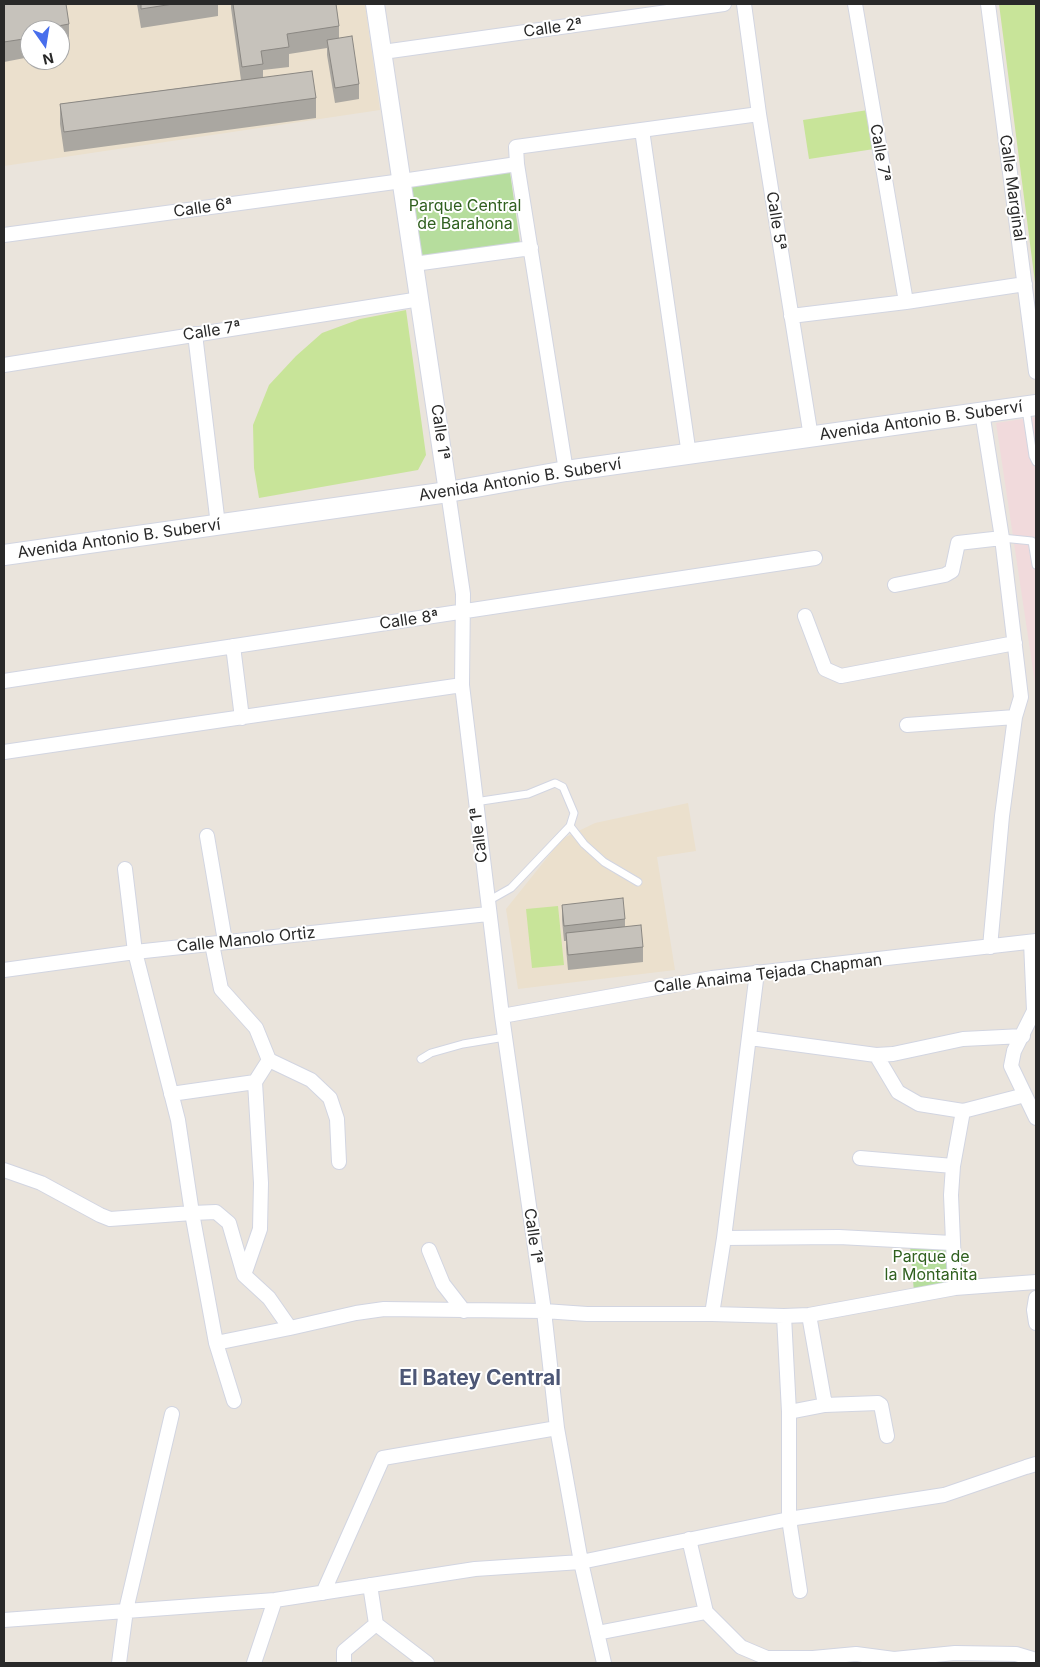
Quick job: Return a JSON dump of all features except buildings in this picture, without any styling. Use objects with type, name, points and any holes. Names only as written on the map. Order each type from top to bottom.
[{"type":"main road","name":"Avenida Antonio B. Suberví","points":[[4,556],[448,492],[566,471],[1031,406]]},
{"type":"street","name":"Calle 1ª","points":[[375,4],[463,594],[462,685],[475,802],[487,907],[544,1311],[557,1428],[581,1562],[604,1663]]},
{"type":"street","name":"Calle 2ª","points":[[383,52],[724,4]]},
{"type":"street","name":"Calle 5ª","points":[[744,4],[759,114],[811,437]]},
{"type":"street","name":"Calle 7ª","points":[[855,4],[906,302]]},
{"type":"street","name":"Calle Marginal","points":[[988,4],[1036,372]]},
{"type":"street","points":[[566,471],[517,164],[516,147],[759,114]]},
{"type":"street","points":[[642,130],[689,454]]},
{"type":"street","name":"Calle 6ª","points":[[4,235],[517,164]]},
{"type":"street","points":[[414,264],[531,248]]},
{"type":"street","points":[[791,316],[906,302],[1025,284]]},
{"type":"street","name":"Calle 7ª","points":[[4,365],[420,299]]},
{"type":"street","points":[[195,334],[218,524]]},
{"type":"street","points":[[982,412],[1002,538],[1021,698],[1015,717],[1002,816],[990,947]]},
{"type":"street","points":[[895,585],[952,571],[958,543],[1002,538]]},
{"type":"street","name":"Calle 8ª","points":[[4,681],[815,558]]},
{"type":"street","points":[[805,616],[825,669],[841,676],[1015,643]]},
{"type":"street","points":[[233,646],[242,718]]},
{"type":"street","points":[[4,752],[462,685]]},
{"type":"street","points":[[907,725],[1015,717]]},
{"type":"street","points":[[206,836],[218,942],[221,989],[256,1028],[269,1060],[311,1080],[330,1098],[337,1119],[338,1162]]},
{"type":"street","points":[[124,869],[135,952],[178,1120],[192,1213],[216,1343],[234,1401]]},
{"type":"street","name":"Calle Manolo Ortiz","points":[[4,970],[487,907]]},
{"type":"street","points":[[1034,942],[1034,1011],[1014,1051],[1011,1066],[1036,1118]]},
{"type":"street","name":"Calle Anaima Tejada Chapman","points":[[502,1016],[712,978],[1034,942]]},
{"type":"street","points":[[712,1314],[724,1238],[757,972]]},
{"type":"street","points":[[750,1038],[876,1055],[893,1054],[963,1039],[1023,1036]]},
{"type":"street","points":[[876,1055],[898,1092],[919,1104],[963,1111],[1025,1095]]},
{"type":"street","points":[[244,1275],[260,1229],[261,1183],[255,1082],[269,1060]]},
{"type":"street","points":[[171,1094],[255,1082]]},
{"type":"street","points":[[955,1288],[951,1195],[953,1166],[963,1111]]},
{"type":"street","points":[[860,1158],[953,1166]]},
{"type":"street","points":[[4,1170],[41,1183],[100,1215],[110,1218],[216,1212],[229,1223],[244,1275],[269,1298],[290,1328]]},
{"type":"street","points":[[724,1238],[839,1237],[952,1243]]},
{"type":"street","points":[[429,1250],[443,1284],[464,1312]]},
{"type":"street","points":[[216,1343],[356,1313],[384,1309],[464,1312],[544,1311],[587,1314],[809,1315],[955,1288],[1036,1282]]},
{"type":"street","points":[[1036,1298],[1034,1310],[1036,1323]]},
{"type":"street","points":[[809,1315],[825,1405]]},
{"type":"street","points":[[784,1316],[789,1412],[790,1518],[800,1591]]},
{"type":"street","points":[[789,1412],[825,1405],[878,1403],[881,1406],[887,1436]]},
{"type":"street","points":[[119,1663],[126,1610],[172,1414]]},
{"type":"street","points":[[323,1592],[383,1458],[557,1428]]},
{"type":"street","points":[[4,1620],[275,1600],[475,1569],[581,1562],[790,1518],[944,1495],[1036,1464]]},
{"type":"street","points":[[689,1539],[706,1612],[741,1647],[767,1658],[779,1661],[856,1654],[896,1661],[955,1653],[1016,1654],[1036,1660]]},
{"type":"street","points":[[370,1585],[376,1624],[427,1663]]},
{"type":"street","points":[[254,1663],[275,1600]]},
{"type":"street","points":[[597,1633],[706,1612]]},
{"type":"street","points":[[344,1663],[344,1651],[376,1624]]},
{"type":"lane","points":[[1031,406],[1033,456],[1036,462]]},
{"type":"lane","points":[[1002,538],[1032,541],[1036,565]]},
{"type":"lane","points":[[475,802],[528,794],[555,783],[563,787],[574,813],[570,826],[511,888],[487,907]]},
{"type":"lane","points":[[570,826],[584,844],[604,862],[638,882]]},
{"type":"lane","points":[[422,1059],[431,1053],[463,1044],[505,1036]]},
{"type":"shaded area","points":[[4,4],[365,4],[380,110],[4,166]]},
{"type":"shaded area","points":[[1036,417],[1036,690],[996,423]]},
{"type":"shaded area","points":[[688,803],[696,851],[657,857],[675,970],[518,989],[506,909],[562,839],[595,823]]},
{"type":"green space","points":[[999,4],[1036,4],[1036,290]]},
{"type":"green space","points":[[868,110],[874,149],[809,159],[803,120]]},
{"type":"green space","name":"Parque Central de Barahona","points":[[510,172],[520,243],[420,258],[409,187]]},
{"type":"green space","points":[[406,310],[426,455],[418,470],[259,498],[254,468],[253,425],[269,385],[296,356],[322,333],[360,319]]},
{"type":"green space","points":[[558,906],[564,965],[532,968],[526,909]]},
{"type":"green space","name":"Parque de la Montañita","points":[[910,1245],[949,1247],[951,1285],[914,1292]]},
{"type":"district","name":"El Batey Central","points":[[480,1379]]}]
